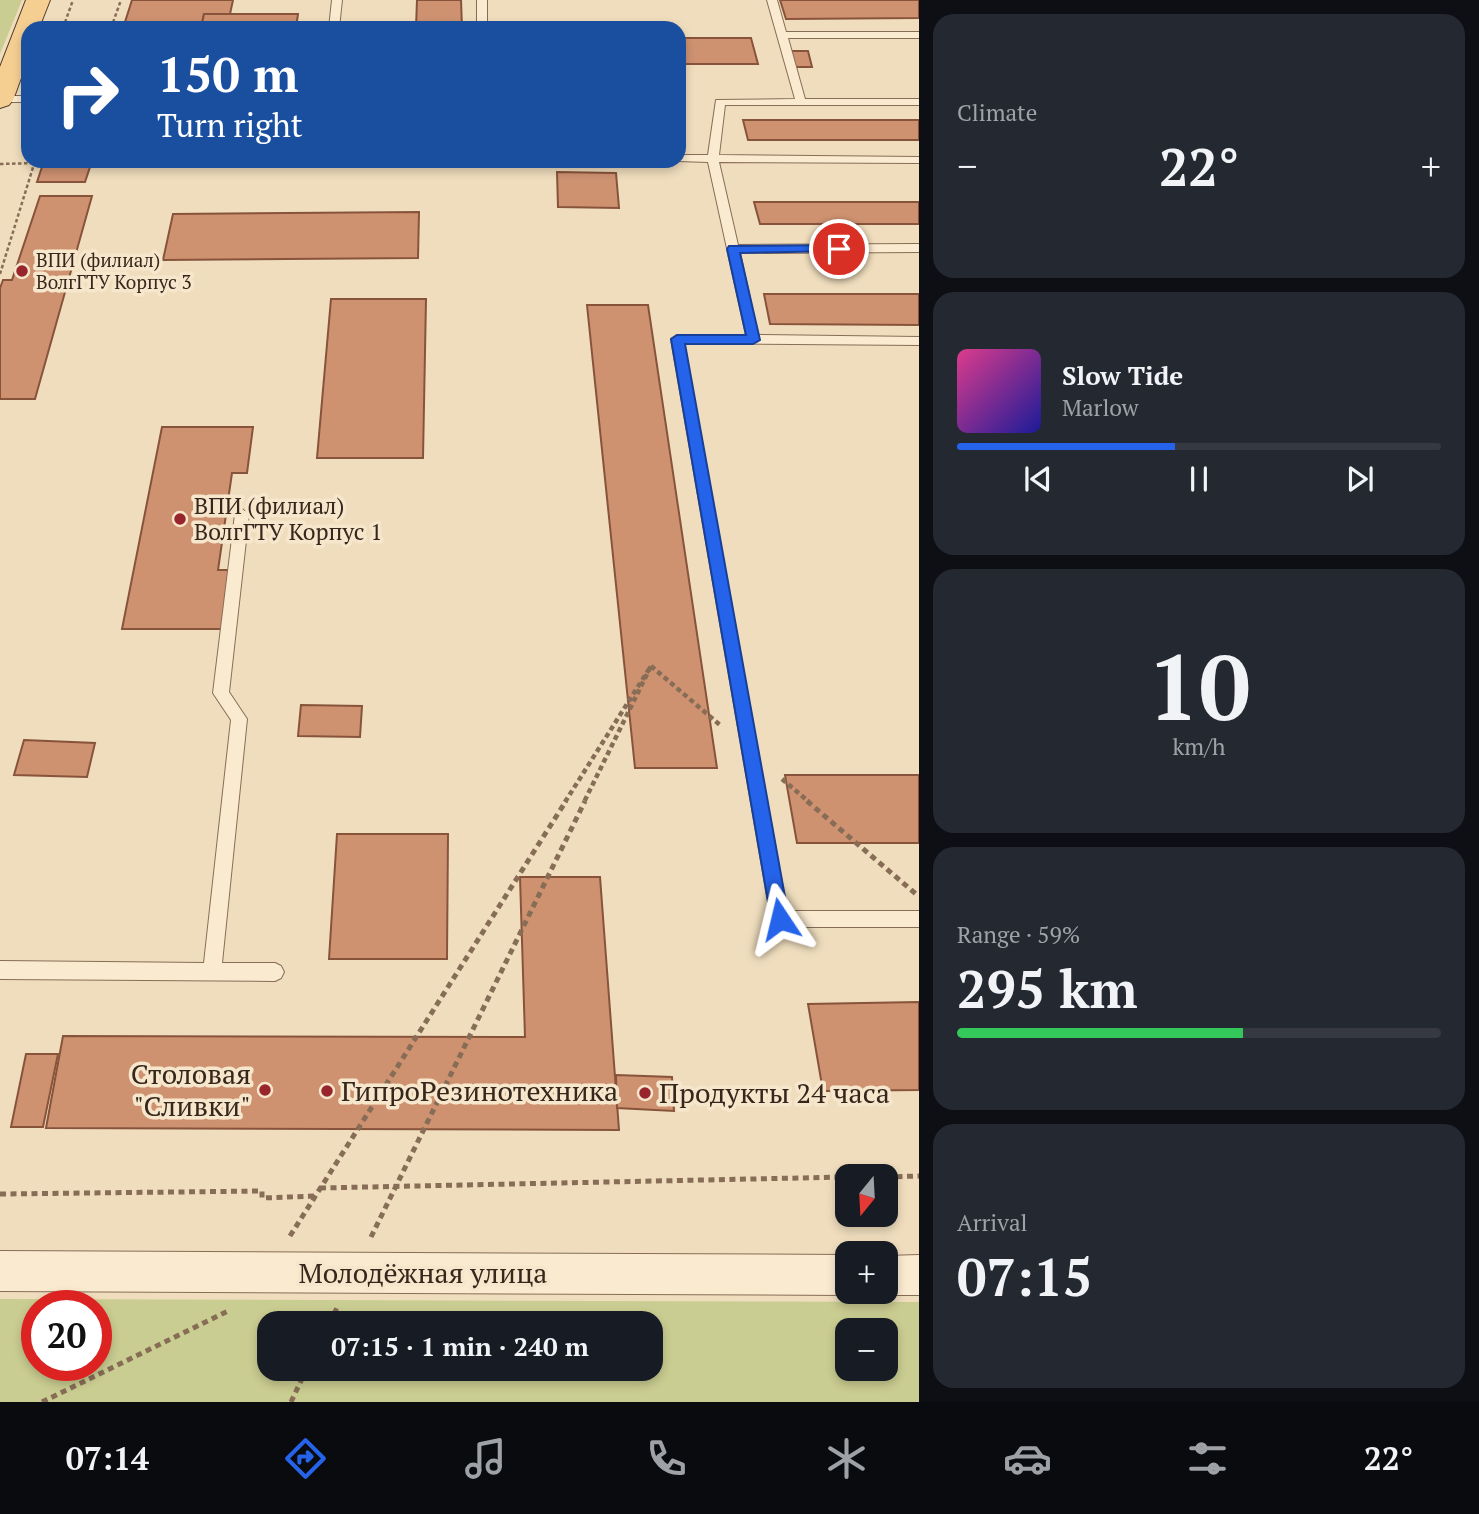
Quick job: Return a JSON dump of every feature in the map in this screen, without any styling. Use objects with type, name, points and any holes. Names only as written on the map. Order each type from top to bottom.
[{"type":"main road","points":[[30,21],[38,0]]},
{"type":"main road","points":[[0,99],[21,44]]},
{"type":"street","name":"Молодёжная улица","points":[[0,1271],[835,1275]]},
{"type":"street","points":[[898,1275],[919,1275]]},
{"type":"lane","points":[[335,21],[337,0]]},
{"type":"lane","points":[[482,0],[482,21]]},
{"type":"lane","points":[[772,0],[802,102]]},
{"type":"lane","points":[[782,35],[919,35]]},
{"type":"lane","points":[[0,99],[21,99]]},
{"type":"lane","points":[[753,340],[713,158],[719,102],[919,102]]},
{"type":"lane","points":[[689,144],[713,158]]},
{"type":"lane","points":[[686,158],[919,160]]},
{"type":"lane","points":[[733,249],[919,248]]},
{"type":"lane","points":[[919,341],[677,339],[780,919],[919,919]]},
{"type":"lane","points":[[212,970],[239,719],[221,693],[242,514]]},
{"type":"lane","points":[[0,970],[275,972]]},
{"type":"path","points":[[66,21],[73,0]]},
{"type":"path","points":[[114,21],[121,0]]},
{"type":"path","points":[[0,164],[21,163]]},
{"type":"path","points":[[0,274],[33,168]]},
{"type":"path","points":[[651,666],[723,729]]},
{"type":"path","points":[[287,1241],[651,666]]},
{"type":"path","points":[[366,1249],[651,666]]},
{"type":"path","points":[[775,773],[919,897]]},
{"type":"path","points":[[898,1177],[919,1176]]},
{"type":"path","points":[[0,1194],[262,1191],[262,1198],[317,1196],[321,1187],[835,1177]]},
{"type":"path","points":[[335,1311],[342,1298]]},
{"type":"path","points":[[42,1402],[238,1306]]},
{"type":"path","points":[[291,1402],[301,1381]]},
{"type":"green space","points":[[0,0],[22,0],[0,54]]},
{"type":"green space","points":[[0,1299],[21,1299],[21,1381],[112,1381],[112,1299],[835,1302],[835,1304],[919,1302],[919,1402],[0,1402]]},
{"type":"building","points":[[132,0],[233,0],[230,14],[204,14],[202,21],[125,21]]},
{"type":"building","points":[[417,0],[461,0],[462,21],[416,21]]},
{"type":"building","points":[[780,0],[919,0],[919,18],[786,19]]},
{"type":"building","points":[[204,14],[298,14],[297,21],[202,21]]},
{"type":"building","points":[[686,38],[751,38],[758,64],[686,64]]},
{"type":"building","points":[[791,51],[808,51],[812,67],[795,67]]},
{"type":"building","points":[[743,120],[919,120],[919,140],[748,140]]},
{"type":"building","points":[[42,168],[90,168],[85,182],[37,182]]},
{"type":"building","points":[[557,172],[616,173],[619,208],[558,207]]},
{"type":"building","name":"ВПИ (филиал) ВолгГТУ Корпус 3","points":[[40,196],[92,196],[35,399],[0,399],[0,288],[3,280],[12,280]]},
{"type":"building","points":[[754,202],[919,202],[919,224],[760,224]]},
{"type":"building","points":[[419,212],[418,258],[163,260],[173,214]]},
{"type":"building","points":[[764,294],[919,294],[919,325],[770,324]]},
{"type":"building","points":[[331,299],[426,299],[423,458],[317,458]]},
{"type":"building","points":[[587,305],[648,305],[717,768],[635,768]]},
{"type":"building","name":"ВПИ (филиал) ВолгГТУ Корпус 1","points":[[162,427],[253,427],[247,473],[232,473],[218,570],[236,570],[228,629],[122,629]]},
{"type":"building","points":[[301,705],[362,706],[360,737],[298,736]]},
{"type":"building","points":[[24,740],[95,743],[87,777],[14,775]]},
{"type":"building","points":[[785,775],[919,775],[919,843],[797,843]]},
{"type":"building","points":[[337,834],[448,834],[447,959],[329,959]]},
{"type":"building","points":[[520,877],[600,877],[619,1130],[46,1128],[63,1036],[525,1037]]},
{"type":"building","points":[[919,1002],[919,1090],[823,1091],[808,1004]]},
{"type":"building","points":[[26,1054],[58,1054],[43,1127],[11,1127]]},
{"type":"building","name":"Продукты 24 часа","points":[[616,1075],[672,1077],[674,1111],[617,1108]]},
{"type":"place","name":"ВПИ (филиал) ВолгГТУ Корпус 3","points":[[22,271]]},
{"type":"place","name":"ВПИ (филиал) ВолгГТУ Корпус 1","points":[[180,519]]},
{"type":"place","name":"Столовая \"Сливки\"","points":[[265,1090]]},
{"type":"place","name":"ГипроРезинотехника","points":[[327,1091]]},
{"type":"place","name":"Продукты 24 часа","points":[[645,1093]]},
{"type":"route","points":[[780,919],[677,339],[753,340],[733,249],[839,249]]}]
